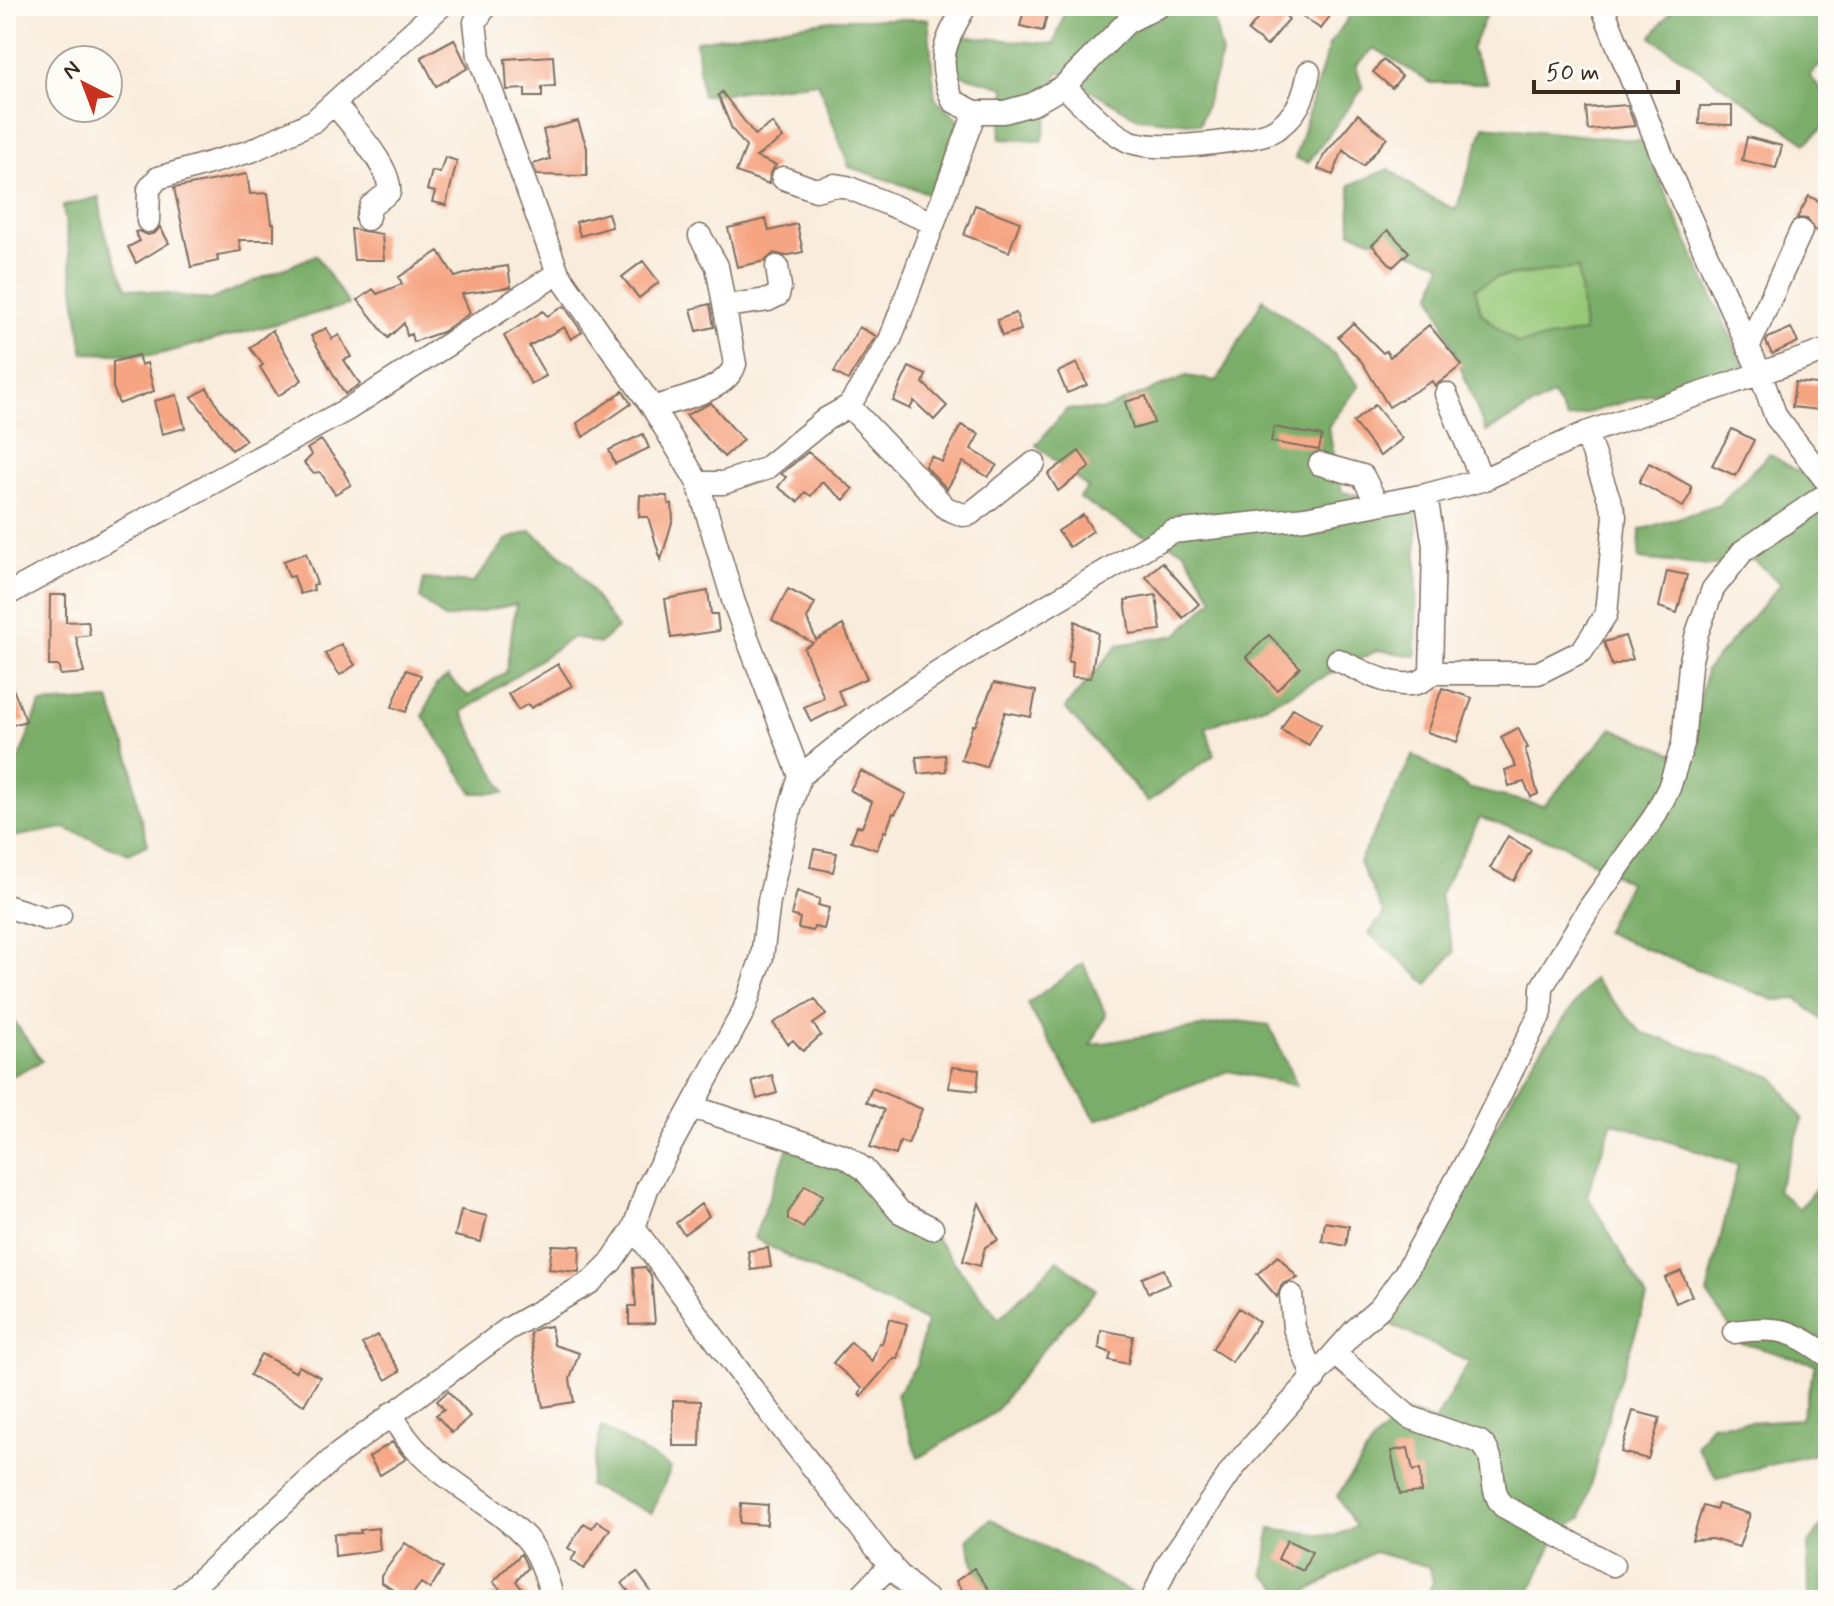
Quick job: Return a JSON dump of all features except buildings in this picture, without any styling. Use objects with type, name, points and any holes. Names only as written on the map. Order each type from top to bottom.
[{"type":"street","points":[[148,221],[149,189],[158,178],[251,151],[314,121],[441,6]]},
{"type":"street","points":[[451,6],[480,14],[479,57],[558,273],[653,408],[698,483],[734,603],[800,776]]},
{"type":"street","points":[[965,7],[951,31],[941,58],[944,79],[953,101],[975,112],[1004,112],[1033,104],[1064,86],[1131,14],[1159,6]]},
{"type":"street","points":[[1602,6],[1663,158],[1760,373],[1776,417],[1828,483]]},
{"type":"street","points":[[1064,86],[1130,142],[1165,146],[1268,134],[1286,122],[1304,100],[1309,72]]},
{"type":"street","points":[[334,103],[381,164],[390,184],[389,192],[371,206],[367,219]]},
{"type":"street","points":[[698,483],[723,483],[765,469],[826,419],[849,406],[890,340],[975,112]]},
{"type":"street","points":[[783,178],[816,190],[835,185],[847,187],[934,223]]},
{"type":"street","points":[[1748,348],[1801,231]]},
{"type":"street","points":[[653,408],[713,389],[733,372],[735,364],[717,266],[700,236]]},
{"type":"street","points":[[725,306],[768,300],[778,295],[777,267]]},
{"type":"street","points":[[6,595],[348,409],[558,273]]},
{"type":"street","points":[[178,1600],[337,1455],[508,1329],[591,1282],[611,1262],[634,1228],[647,1189],[744,1010],[762,957],[769,901],[800,776],[886,707],[982,644],[1172,532],[1305,518],[1426,495],[1482,480],[1586,433],[1828,350]]},
{"type":"street","points":[[1446,394],[1482,480]]},
{"type":"street","points":[[849,406],[926,489],[946,508],[963,515],[970,514],[1034,463]]},
{"type":"street","points":[[1431,673],[1538,673],[1582,651],[1606,614],[1615,516],[1586,433]]},
{"type":"street","points":[[1320,464],[1363,476],[1377,504]]},
{"type":"street","points":[[1152,1600],[1167,1565],[1234,1467],[1355,1330],[1380,1308],[1406,1272],[1471,1153],[1541,1012],[1542,987],[1590,907],[1654,817],[1669,788],[1683,744],[1690,665],[1697,633],[1713,589],[1743,551],[1828,493]]},
{"type":"street","points":[[1338,660],[1378,678],[1408,685],[1425,681],[1431,673],[1434,546],[1426,495]]},
{"type":"street","points":[[6,906],[47,919],[60,915]]},
{"type":"street","points":[[692,1107],[845,1156],[864,1169],[900,1212],[932,1228]]},
{"type":"street","points":[[634,1228],[772,1418],[914,1591],[928,1600]]},
{"type":"street","points":[[1291,1295],[1294,1328],[1314,1379]]},
{"type":"street","points":[[1734,1332],[1765,1328],[1795,1334],[1828,1356]]},
{"type":"street","points":[[1336,1355],[1409,1417],[1480,1442],[1491,1454],[1495,1493],[1503,1506],[1613,1565]]},
{"type":"street","points":[[392,1413],[399,1429],[421,1455],[499,1514],[527,1540],[539,1558],[553,1600]]},
{"type":"street","points":[[857,1600],[891,1564]]},
{"type":"green space","points":[[1067,6],[1211,6],[1222,55],[1200,124],[1138,118],[1058,71],[1042,141],[1000,139],[1005,87],[954,73],[959,36],[1054,44]]},
{"type":"green space","points":[[1357,6],[1502,6],[1488,10],[1471,50],[1488,83],[1431,83],[1374,48],[1356,66],[1363,88],[1308,163],[1295,158],[1329,45]]},
{"type":"green space","points":[[1675,6],[1828,6],[1828,56],[1810,76],[1828,97],[1828,123],[1806,143],[1651,37]]},
{"type":"green space","points":[[837,19],[928,19],[935,98],[960,121],[930,194],[849,167],[818,82],[702,96],[696,41]]},
{"type":"green space","points":[[1484,126],[1642,141],[1744,366],[1567,419],[1553,395],[1486,432],[1432,294],[1442,263],[1351,232],[1350,185],[1389,169],[1420,192],[1456,210]],"holes":[[[1578,268],[1584,332],[1517,344],[1481,313],[1475,288],[1498,277]]]},
{"type":"green space","points":[[99,197],[104,231],[127,288],[210,300],[316,255],[349,305],[156,355],[83,353],[63,206]]},
{"type":"green space","points":[[1579,268],[1584,332],[1517,344],[1481,313],[1474,288],[1498,277]]},
{"type":"green space","points":[[1263,299],[1335,355],[1359,386],[1328,427],[1342,492],[1417,507],[1416,656],[1378,650],[1267,705],[1206,727],[1214,755],[1148,802],[1065,708],[1118,645],[1177,635],[1213,599],[1184,550],[1135,532],[1079,498],[1088,488],[1036,445],[1067,409],[1103,410],[1186,376],[1217,381]]},
{"type":"green space","points":[[1769,454],[1803,474],[1828,461],[1828,1025],[1797,999],[1774,1000],[1604,932],[1629,883],[1562,844],[1480,818],[1439,895],[1454,952],[1428,984],[1369,933],[1384,914],[1359,862],[1413,755],[1471,789],[1544,806],[1612,728],[1689,760],[1706,670],[1781,584],[1754,560],[1709,566],[1639,559],[1640,530],[1719,505]]},
{"type":"green space","points":[[531,531],[573,565],[617,628],[599,644],[573,637],[462,712],[505,793],[473,793],[423,716],[436,685],[448,677],[468,696],[506,672],[516,604],[445,619],[420,598],[424,579],[473,583],[506,540]]},
{"type":"green space","points":[[109,700],[131,762],[137,804],[148,844],[129,854],[64,828],[6,838],[6,767],[19,759],[40,704]]},
{"type":"green space","points":[[1083,963],[1106,1015],[1091,1045],[1237,1021],[1269,1025],[1297,1086],[1228,1071],[1096,1120],[1027,1004]]},
{"type":"green space","points":[[1593,979],[1641,1032],[1774,1077],[1803,1120],[1777,1190],[1799,1209],[1828,1173],[1828,1451],[1717,1478],[1696,1446],[1711,1424],[1801,1419],[1815,1364],[1741,1343],[1707,1294],[1738,1165],[1612,1122],[1587,1195],[1647,1298],[1612,1403],[1582,1517],[1558,1534],[1526,1600],[1423,1600],[1433,1583],[1430,1567],[1374,1552],[1293,1600],[1264,1574],[1270,1528],[1334,1536],[1356,1527],[1337,1496],[1374,1441],[1404,1412],[1435,1421],[1469,1362],[1388,1323],[1528,1068]]},
{"type":"green space","points":[[6,1010],[42,1061],[6,1079]]},
{"type":"green space","points":[[794,1131],[928,1229],[999,1319],[1058,1260],[1096,1290],[1038,1355],[994,1413],[918,1458],[896,1395],[917,1364],[926,1321],[826,1276],[754,1238]]},
{"type":"green space","points":[[602,1427],[671,1468],[652,1513],[588,1486]]},
{"type":"green space","points":[[1828,1516],[1828,1600],[1809,1600],[1808,1545]]},
{"type":"green space","points":[[991,1519],[1146,1600],[984,1600],[967,1539]]}]
